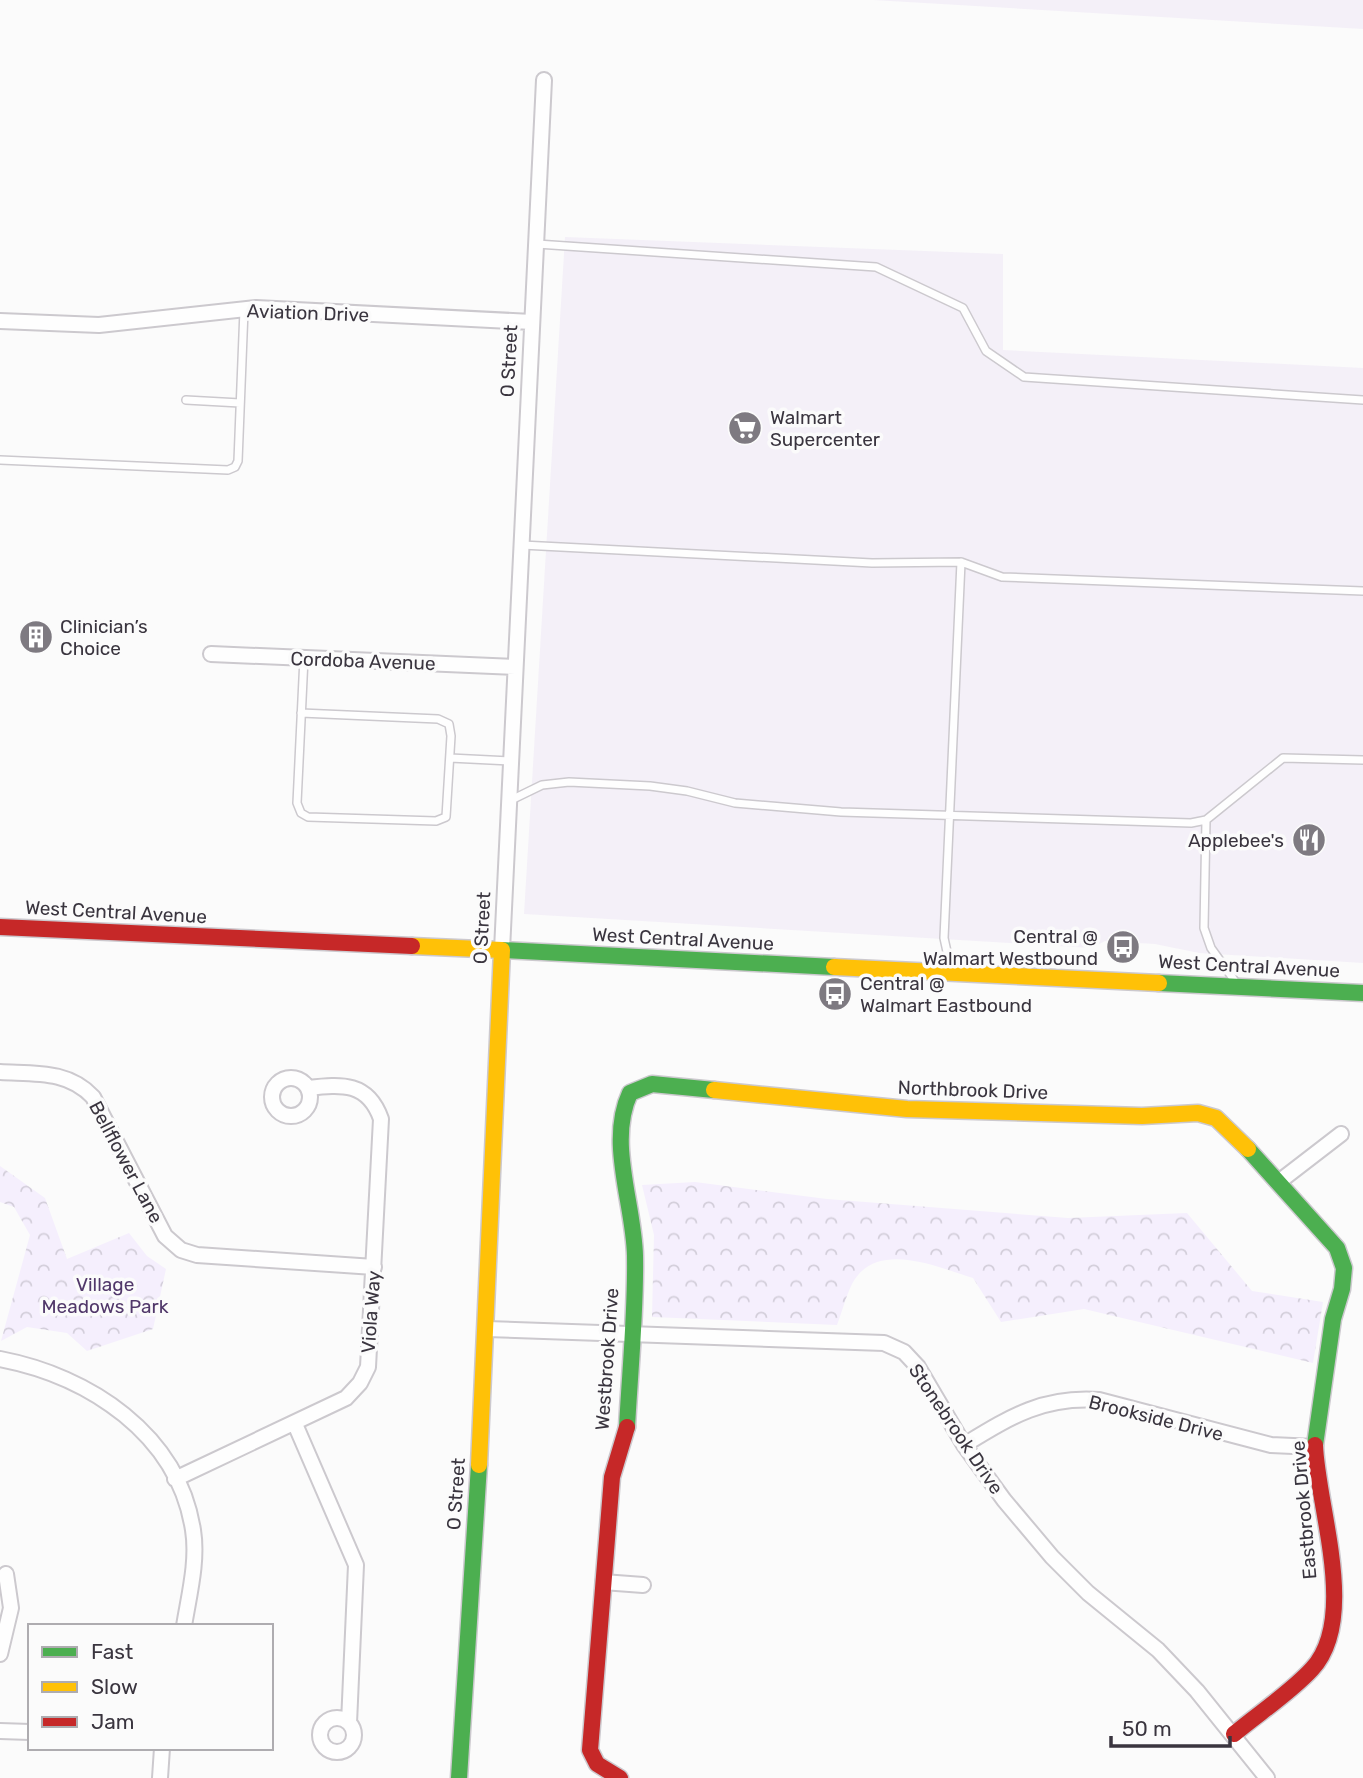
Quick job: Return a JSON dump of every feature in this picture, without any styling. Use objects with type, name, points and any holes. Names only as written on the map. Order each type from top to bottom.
[{"type":"street","name":"O Street","points":[[459,1778],[487,1329],[502,950],[544,79]]},
{"type":"street","name":"Aviation Drive","points":[[0,321],[99,325],[244,310],[532,322]]},
{"type":"street","name":"Cordoba Avenue","points":[[211,654],[515,667]]},
{"type":"street","name":"West Central Avenue","points":[[0,927],[1363,993]]},
{"type":"street","name":"Bellflower Lane","points":[[0,1072],[62,1076],[80,1083],[93,1097],[165,1236],[181,1250],[197,1255],[374,1267]]},
{"type":"street","name":"Northbrook Drive","points":[[640,1087],[652,1084],[908,1110],[1142,1116],[1198,1113],[1216,1118],[1227,1127],[1280,1181]]},
{"type":"street","name":"Viola Way","points":[[175,1479],[346,1398],[360,1383],[368,1367],[381,1119],[376,1104],[365,1093],[351,1087],[308,1088]]},
{"type":"street","name":"Westbrook Drive","points":[[620,1778],[597,1764],[590,1750],[612,1477],[627,1428],[634,1231],[624,1175],[621,1112],[623,1102],[640,1087]]},
{"type":"street","points":[[1280,1181],[1341,1134]]},
{"type":"street","name":"Eastbrook Drive","points":[[1234,1734],[1307,1674],[1327,1646],[1333,1621],[1332,1552],[1315,1447],[1333,1319],[1342,1289],[1344,1268],[1337,1248],[1280,1181]]},
{"type":"street","name":"Stonebrook Drive","points":[[487,1329],[884,1343],[904,1352],[918,1367],[964,1445],[1003,1500],[1052,1557],[1088,1592],[1157,1650],[1234,1734],[1267,1778]]},
{"type":"street","points":[[0,1359],[85,1386],[142,1429],[175,1479],[187,1506],[194,1555],[184,1624]]},
{"type":"street","name":"Brookside Drive","points":[[964,1445],[1007,1419],[1050,1402],[1074,1398],[1099,1400],[1271,1446],[1315,1447]]},
{"type":"street","points":[[295,1424],[356,1565],[349,1723]]},
{"type":"street","points":[[0,1654],[11,1608],[6,1574]]},
{"type":"street","points":[[603,1583],[643,1585]]},
{"type":"street","points":[[0,1731],[28,1732]]},
{"type":"street","points":[[160,1778],[162,1750]]},
{"type":"lane","points":[[536,244],[876,267],[963,308],[986,351],[1024,377],[1363,400]]},
{"type":"lane","points":[[0,460],[228,470],[238,461],[244,310]]},
{"type":"lane","points":[[186,400],[240,403]]},
{"type":"lane","points":[[521,545],[872,563],[961,562],[1002,577],[1363,591]]},
{"type":"lane","points":[[951,974],[944,938],[961,562]]},
{"type":"lane","points":[[301,713],[438,719],[449,724],[446,817],[436,821],[308,817],[301,813],[297,803],[301,713],[304,658]]},
{"type":"lane","points":[[450,758],[511,761]]},
{"type":"lane","points":[[509,801],[542,785],[569,782],[662,788],[742,804],[841,813],[1179,823],[1206,820],[1283,758],[1363,760]]},
{"type":"lane","points":[[1206,820],[1205,928],[1211,948],[1240,987]]},
{"type":"shaded area","points":[[873,0],[1363,0],[1363,29]]},
{"type":"shaded area","points":[[565,237],[1003,254],[1003,350],[1363,368],[1363,963],[1199,953],[1155,944],[1105,941],[1092,948],[524,914]]},
{"type":"green space","name":"Village Meadows Park","points":[[0,1166],[45,1198],[67,1259],[129,1233],[147,1256],[166,1269],[153,1329],[87,1351],[67,1333],[27,1327],[1,1341],[30,1235],[14,1207],[0,1202]]},
{"type":"green space","points":[[695,1182],[827,1199],[1068,1218],[1187,1213],[1252,1291],[1323,1302],[1313,1363],[1084,1309],[1001,1322],[973,1278],[908,1260],[891,1259],[863,1270],[852,1284],[837,1325],[652,1317],[654,1235],[642,1185]]},
{"type":"traffic: fast","points":[[502,950],[834,967]]},
{"type":"traffic: fast","points":[[1159,983],[1363,993]]},
{"type":"traffic: fast","points":[[627,1427],[635,1256],[621,1152],[624,1112],[630,1093],[652,1084],[714,1090]]},
{"type":"traffic: fast","points":[[1248,1149],[1337,1248],[1344,1268],[1342,1289],[1333,1319],[1315,1445]]},
{"type":"traffic: fast","points":[[459,1778],[479,1465]]},
{"type":"traffic: slow","points":[[412,946],[502,950],[479,1465]]},
{"type":"traffic: slow","points":[[834,967],[1159,983]]},
{"type":"traffic: slow","points":[[714,1090],[907,1109],[1142,1116],[1198,1113],[1216,1118],[1248,1149]]},
{"type":"traffic: jam","points":[[0,927],[412,946]]},
{"type":"traffic: jam","points":[[620,1778],[597,1764],[590,1750],[612,1477],[627,1427]]},
{"type":"traffic: jam","points":[[1234,1734],[1303,1678],[1326,1647],[1333,1621],[1334,1592],[1315,1445]]},
{"type":"place","name":"Walmart Supercenter","points":[[745,428]]},
{"type":"place","name":"Clinician’s Choice","points":[[36,637]]},
{"type":"place","name":"Applebee's","points":[[1309,840]]},
{"type":"place","name":"Central @ Walmart Westbound","points":[[1123,947]]},
{"type":"place","name":"Central @ Walmart Eastbound","points":[[835,994]]}]
